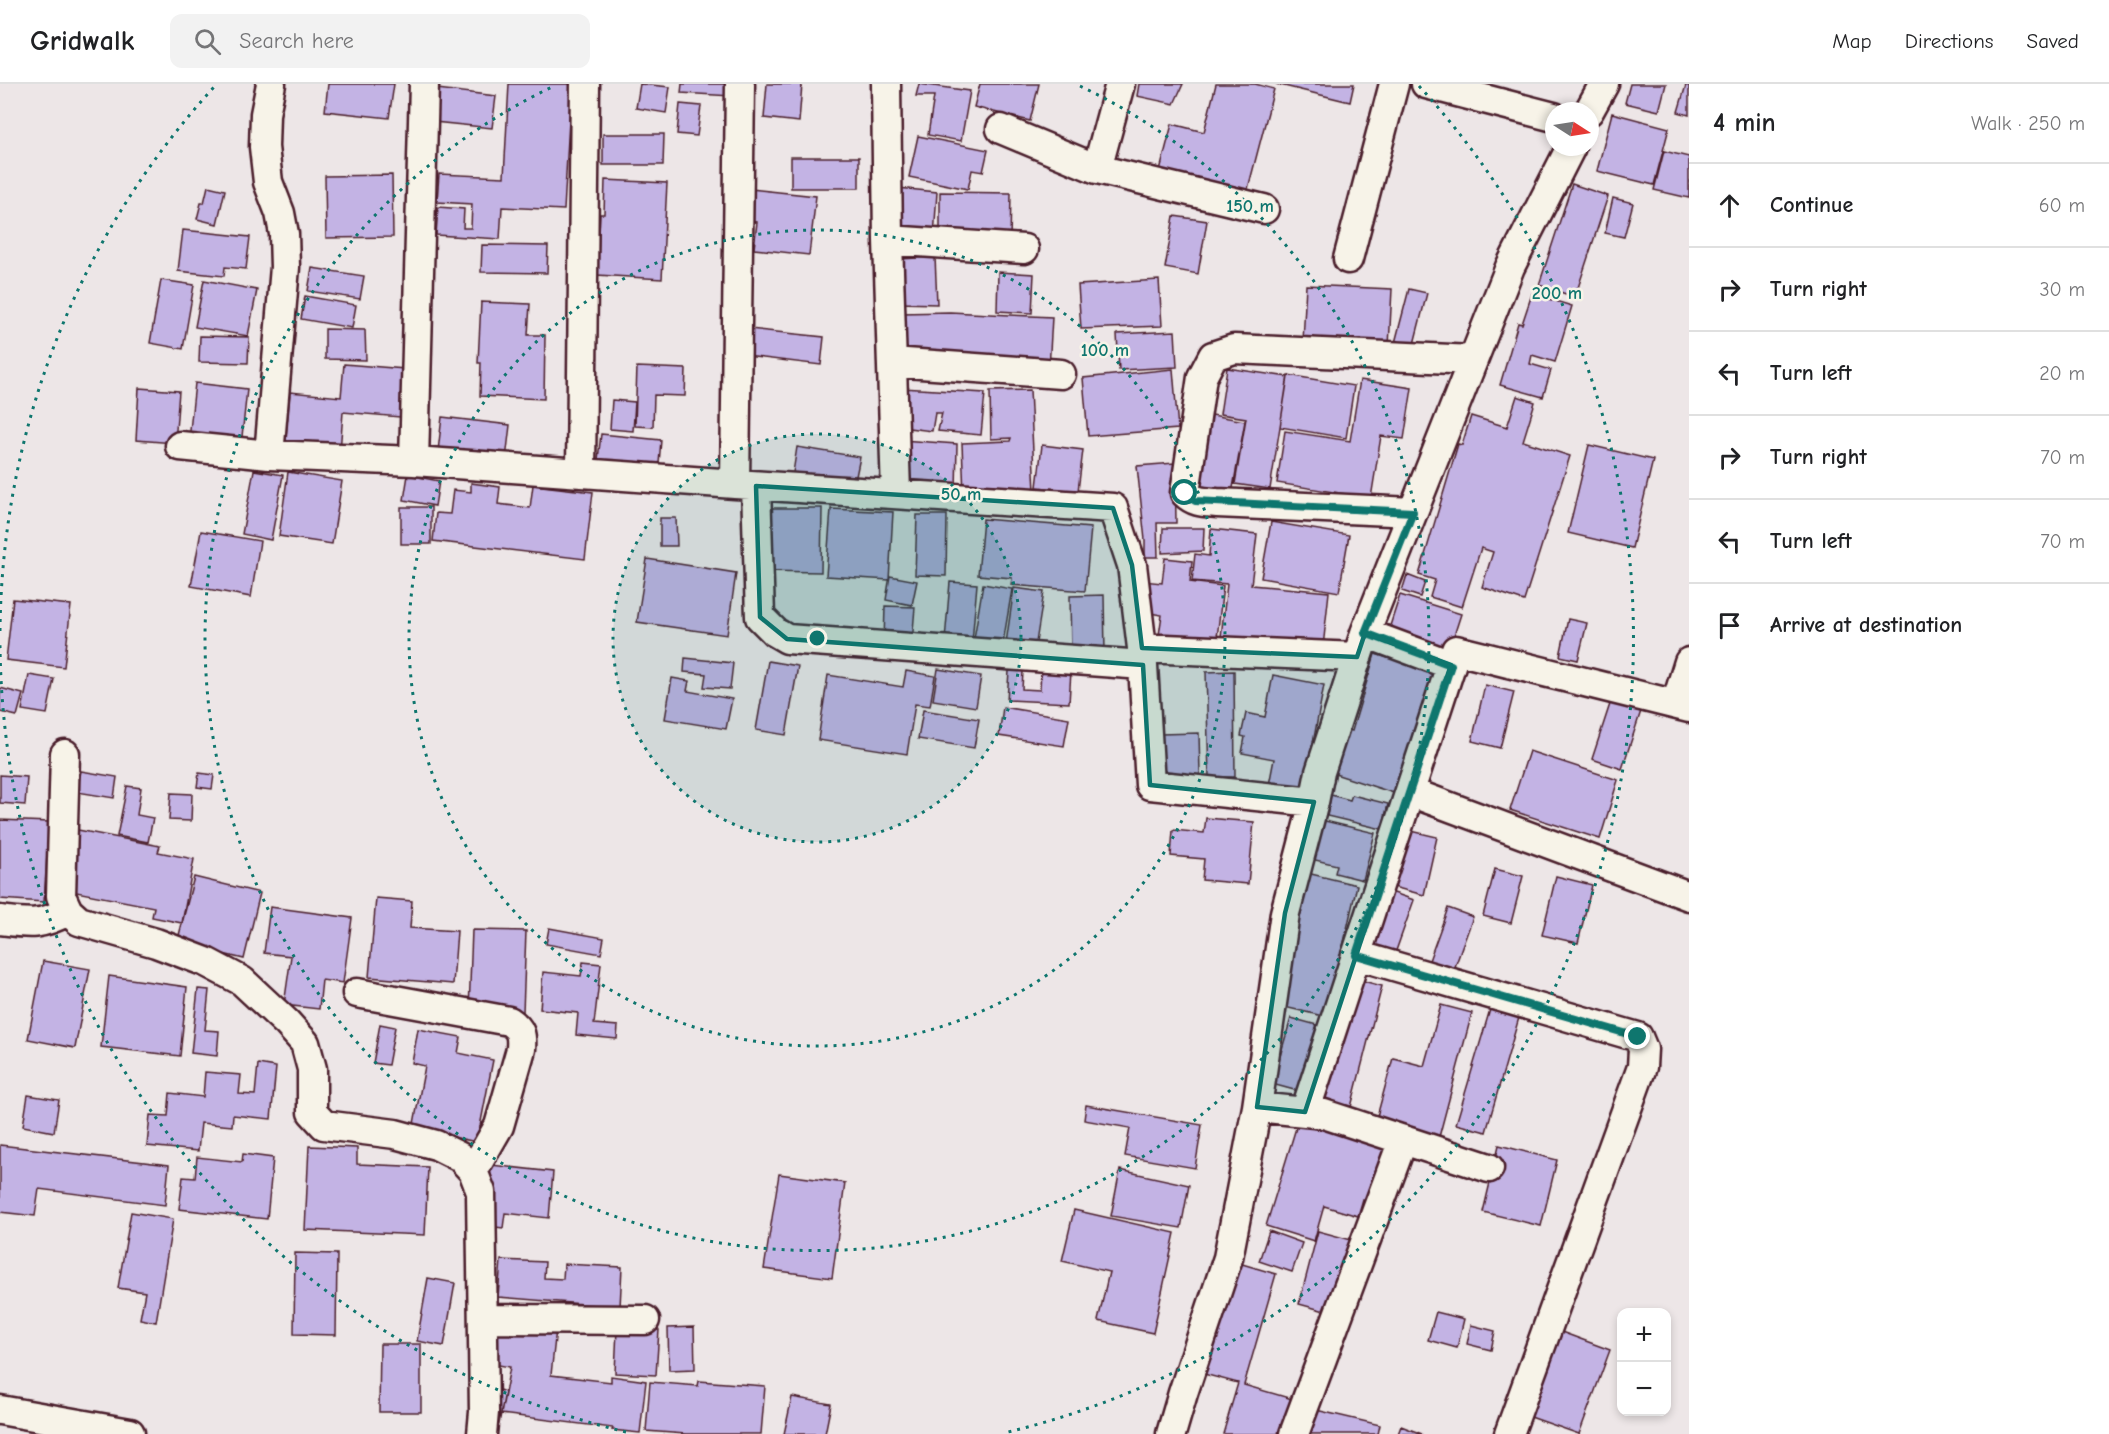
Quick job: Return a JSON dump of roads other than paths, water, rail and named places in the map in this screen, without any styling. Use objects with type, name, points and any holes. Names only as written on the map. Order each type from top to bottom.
[{"type":"street","points":[[268,455],[285,267],[284,234],[280,213],[268,182],[264,147],[265,114],[272,84]]},
{"type":"street","points":[[414,461],[424,84]]},
{"type":"street","points":[[580,473],[585,84]]},
{"type":"street","points":[[740,84],[746,485],[760,617],[775,632],[788,639],[1142,657],[1361,645],[1451,665]]},
{"type":"street","points":[[886,84],[888,240],[896,493]]},
{"type":"street","points":[[1097,169],[1120,84]]},
{"type":"street","points":[[1348,259],[1394,84]]},
{"type":"street","points":[[1426,84],[1545,115]]},
{"type":"street","points":[[1594,102],[1604,84]]},
{"type":"street","points":[[1001,129],[1097,169],[1264,209]]},
{"type":"street","points":[[1171,1434],[1228,1258],[1257,1107],[1285,913],[1320,772],[1361,645],[1510,267],[1566,156]]},
{"type":"street","points":[[888,240],[1024,249]]},
{"type":"street","points":[[1413,512],[1218,503],[1195,501],[1190,498],[1185,493],[1202,377],[1213,356],[1234,349],[1473,360]]},
{"type":"street","points":[[892,362],[1061,375]]},
{"type":"street","points":[[180,446],[268,455],[414,461],[1113,508],[1132,565],[1142,657],[1150,785],[1314,802]]},
{"type":"street","points":[[1305,1112],[1456,650],[1683,706],[1689,662]]},
{"type":"street","points":[[65,754],[61,896],[68,911],[79,921],[206,962],[242,981],[288,1023],[304,1042],[312,1069],[312,1112],[324,1125],[395,1134],[436,1145],[460,1157],[473,1171],[481,1192],[484,1412],[482,1434],[496,1434]]},
{"type":"street","points":[[1410,792],[1689,896]]},
{"type":"street","points":[[0,920],[38,924],[52,920],[68,911]]},
{"type":"street","points":[[1356,955],[1638,1037],[1643,1049],[1642,1067],[1509,1434]]},
{"type":"street","points":[[357,993],[509,1021],[518,1027],[522,1036],[521,1049],[499,1126],[473,1171]]},
{"type":"street","points":[[1257,1107],[1324,1114],[1489,1168]]},
{"type":"street","points":[[1294,1434],[1404,1140]]},
{"type":"street","points":[[483,1319],[645,1320]]},
{"type":"street","points":[[0,1410],[130,1433]]}]
